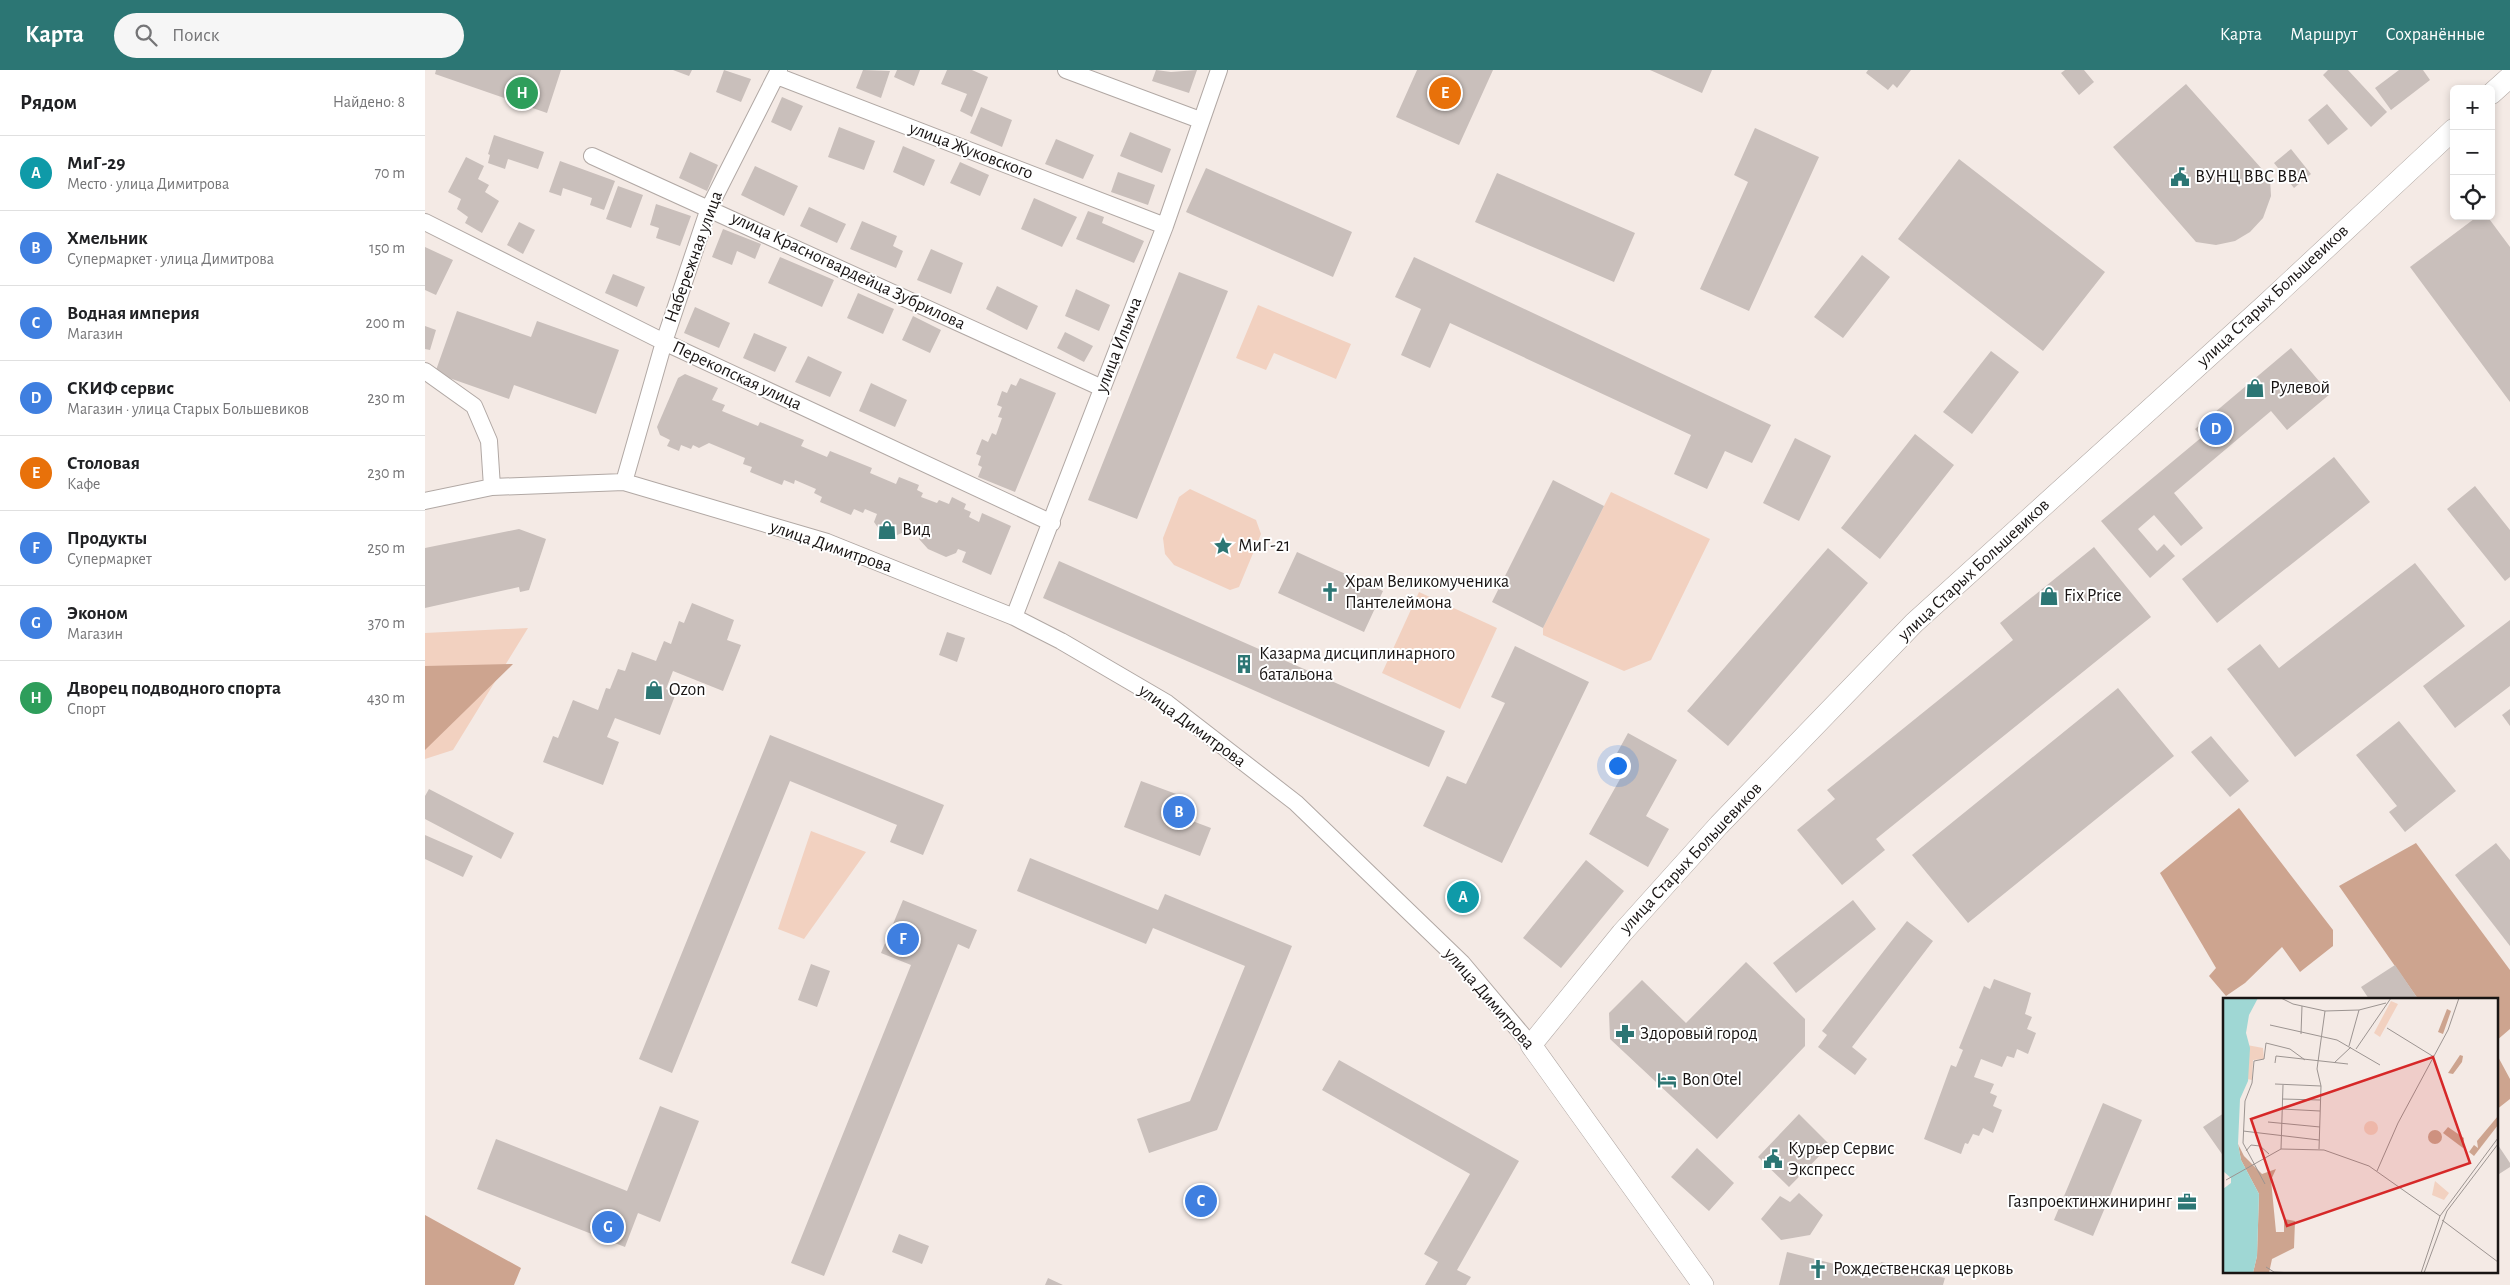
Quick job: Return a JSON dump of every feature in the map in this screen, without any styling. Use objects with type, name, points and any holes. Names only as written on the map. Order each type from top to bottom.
[{"type":"street","points":[[1066,70],[1200,120]]},
{"type":"street","name":"улица Ильича","points":[[1014,618],[1165,226],[1200,120],[1219,70]]},
{"type":"street","name":"Набережная улица","points":[[623,482],[664,342],[709,208],[778,73]]},
{"type":"street","name":"улица Жуковского","points":[[778,73],[1165,226]]},
{"type":"street","points":[[2495,90],[2510,77]]},
{"type":"street","name":"улица Старых Большевиков","points":[[1531,1045],[1622,933],[1700,847],[1914,623],[2263,307],[2453,130]]},
{"type":"street","name":"улица Красногвардейца Зубрилова","points":[[592,156],[1102,388]]},
{"type":"street","name":"Перекопская улица","points":[[425,222],[664,342],[1052,523]]},
{"type":"street","points":[[425,371],[474,406],[489,441],[492,487]]},
{"type":"street","name":"улица Димитрова","points":[[425,501],[492,487],[623,482],[827,542],[1014,618],[1061,641],[1167,703],[1296,803],[1462,963],[1531,1045],[1703,1285]]},
{"type":"shaded area","points":[[1258,305],[1351,344],[1336,379],[1274,353],[1266,370],[1236,358]]},
{"type":"shaded area","points":[[1190,489],[1256,520],[1261,534],[1239,587],[1230,590],[1174,565],[1165,554],[1163,538],[1179,497]]},
{"type":"shaded area","points":[[1611,492],[1710,539],[1651,660],[1624,671],[1543,635],[1543,628]]},
{"type":"shaded area","points":[[1419,592],[1497,628],[1460,709],[1382,673]]},
{"type":"shaded area","points":[[528,628],[453,750],[425,759],[425,633]]},
{"type":"shaded area","points":[[513,664],[425,750],[425,666]]},
{"type":"shaded area","points":[[2239,808],[2333,930],[2333,946],[2300,972],[2282,947],[2245,983],[2226,996],[2209,976],[2216,968],[2160,873]]},
{"type":"shaded area","points":[[811,831],[866,852],[804,939],[778,929]]},
{"type":"shaded area","points":[[2416,843],[2510,970],[2510,1029],[2497,1040],[2497,998],[2417,998],[2339,886]]},
{"type":"shaded area","points":[[2497,1055],[2510,1079],[2510,1099],[2497,1109]]},
{"type":"shaded area","points":[[425,1215],[521,1268],[514,1285],[425,1285]]},
{"type":"building","points":[[436,70],[561,70],[547,113],[435,74]]},
{"type":"building","points":[[673,70],[692,70],[689,76]]},
{"type":"building","points":[[724,70],[751,79],[741,102],[716,92]]},
{"type":"building","points":[[863,70],[890,71],[881,98],[856,88]]},
{"type":"building","points":[[897,70],[920,70],[914,86],[894,77]]},
{"type":"building","points":[[947,70],[972,70],[988,77],[972,117],[960,111],[967,94],[941,84]]},
{"type":"building","points":[[1156,70],[1171,72],[1197,70],[1189,93],[1152,81]]},
{"type":"building","points":[[1417,70],[1493,70],[1459,145],[1396,117]]},
{"type":"building","points":[[1650,70],[1712,70],[1702,93]]},
{"type":"building","points":[[1868,70],[1911,70],[1897,88],[1893,84],[1888,90],[1866,73]]},
{"type":"building","points":[[2065,70],[2084,70],[2094,82],[2079,95],[2061,73]]},
{"type":"building","points":[[2328,70],[2348,70],[2387,112],[2371,127],[2323,75]]},
{"type":"building","points":[[2399,70],[2423,70],[2430,80],[2391,110],[2375,88]]},
{"type":"building","points":[[2186,84],[2270,178],[2271,196],[2263,218],[2250,232],[2235,241],[2216,245],[2196,242],[2113,147]]},
{"type":"building","points":[[782,97],[803,106],[791,131],[771,122]]},
{"type":"building","points":[[2327,104],[2348,129],[2328,145],[2308,120]]},
{"type":"building","points":[[981,107],[1012,120],[1002,147],[970,133]]},
{"type":"building","points":[[839,127],[875,141],[864,170],[828,157]]},
{"type":"building","points":[[1755,128],[1819,157],[1749,311],[1700,289],[1748,182],[1734,175]]},
{"type":"building","points":[[1130,132],[1171,149],[1162,173],[1120,156]]},
{"type":"building","points":[[494,135],[544,152],[538,169],[508,159],[505,169],[488,163],[490,155],[488,154]]},
{"type":"building","points":[[1056,139],[1094,155],[1083,179],[1045,164]]},
{"type":"building","points":[[903,146],[935,160],[924,186],[893,172]]},
{"type":"building","points":[[2291,149],[2311,174],[2294,188],[2274,163]]},
{"type":"building","points":[[690,152],[718,165],[707,191],[679,178]]},
{"type":"building","points":[[466,157],[484,166],[478,179],[489,185],[485,192],[499,201],[482,233],[465,223],[468,217],[457,209],[461,199],[448,192]]},
{"type":"building","points":[[1959,159],[2105,272],[2043,351],[1898,239]]},
{"type":"building","points":[[560,161],[615,181],[604,210],[590,205],[592,198],[563,188],[561,196],[549,192]]},
{"type":"building","points":[[960,162],[989,175],[980,196],[950,183]]},
{"type":"building","points":[[755,166],[798,186],[784,216],[741,195]]},
{"type":"building","points":[[1206,168],[1352,232],[1333,277],[1186,212]]},
{"type":"building","points":[[1118,172],[1155,185],[1148,205],[1111,192]]},
{"type":"building","points":[[1497,173],[1635,233],[1614,282],[1475,222]]},
{"type":"building","points":[[618,186],[643,195],[631,228],[606,219]]},
{"type":"building","points":[[1034,198],[1077,217],[1062,247],[1021,229]]},
{"type":"building","points":[[656,204],[691,216],[680,246],[656,238],[659,228],[650,225]]},
{"type":"building","points":[[809,207],[846,224],[837,243],[800,226]]},
{"type":"building","points":[[1088,211],[1104,217],[1102,223],[1144,241],[1134,263],[1076,239]]},
{"type":"building","points":[[2473,220],[2490,220],[2510,247],[2510,402],[2410,267]]},
{"type":"building","points":[[862,221],[897,236],[893,246],[903,251],[896,268],[850,249]]},
{"type":"building","points":[[519,222],[535,230],[523,254],[507,245]]},
{"type":"building","points":[[723,229],[761,244],[755,259],[737,251],[732,265],[712,257]]},
{"type":"building","points":[[425,247],[453,260],[436,295],[425,290]]},
{"type":"building","points":[[931,249],[963,263],[951,294],[917,280]]},
{"type":"building","points":[[1862,255],[1890,277],[1843,338],[1814,317]]},
{"type":"building","points":[[780,257],[834,280],[822,307],[768,283]]},
{"type":"building","points":[[1414,257],[1771,425],[1752,463],[1725,451],[1707,489],[1674,474],[1691,435],[1450,323],[1430,368],[1401,355],[1421,309],[1395,297]]},
{"type":"building","points":[[1179,272],[1228,291],[1137,519],[1088,500]]},
{"type":"building","points":[[613,274],[645,287],[637,307],[605,293]]},
{"type":"building","points":[[997,286],[1038,306],[1027,330],[986,309]]},
{"type":"building","points":[[1076,289],[1110,305],[1099,331],[1065,316]]},
{"type":"building","points":[[858,293],[894,309],[883,334],[847,318]]},
{"type":"building","points":[[695,307],[730,323],[719,348],[684,333]]},
{"type":"building","points":[[457,311],[531,337],[537,321],[619,350],[596,414],[514,385],[509,399],[435,373]]},
{"type":"building","points":[[913,316],[941,330],[930,353],[902,340]]},
{"type":"building","points":[[425,326],[436,330],[430,350],[425,349]]},
{"type":"building","points":[[1065,332],[1093,346],[1084,362],[1057,348]]},
{"type":"building","points":[[754,333],[787,347],[775,372],[743,358]]},
{"type":"building","points":[[2291,348],[2330,394],[2287,430],[2271,411],[2174,493],[2203,528],[2181,546],[2154,515],[2138,529],[2157,551],[2164,544],[2175,556],[2150,578],[2101,521],[2202,437],[2195,429]]},
{"type":"building","points":[[1991,351],[2019,372],[1972,434],[1943,412]]},
{"type":"building","points":[[808,356],[842,372],[830,397],[795,382]]},
{"type":"building","points":[[685,374],[718,388],[712,400],[725,405],[722,411],[758,426],[760,422],[804,440],[801,446],[827,457],[830,451],[872,468],[870,473],[896,484],[899,477],[919,485],[917,490],[923,493],[921,497],[937,503],[939,500],[949,504],[952,497],[966,504],[964,509],[971,512],[969,517],[979,522],[982,513],[1011,526],[991,575],[962,562],[966,552],[958,549],[956,553],[946,557],[928,549],[919,539],[922,533],[907,527],[904,532],[895,536],[879,529],[874,522],[877,514],[865,509],[863,513],[854,509],[851,515],[820,502],[822,497],[814,493],[816,489],[795,480],[794,484],[784,480],[782,485],[750,472],[752,467],[743,464],[745,458],[709,443],[699,448],[693,445],[691,449],[681,445],[679,451],[667,446],[670,440],[660,435],[657,427],[678,378]]},
{"type":"building","points":[[1020,378],[1056,393],[1015,492],[978,477],[982,467],[978,465],[981,456],[976,454],[982,439],[988,442],[992,433],[996,435],[1002,418],[998,417],[1002,407],[997,405],[1002,391],[1007,393],[1011,384],[1016,386]]},
{"type":"building","points":[[871,383],[907,400],[895,427],[859,411]]},
{"type":"building","points":[[1915,434],[1954,465],[1880,559],[1841,528]]},
{"type":"building","points":[[1795,438],[1831,456],[1799,521],[1763,503]]},
{"type":"building","points":[[2334,457],[2370,502],[2217,623],[2182,579]]},
{"type":"building","points":[[1553,480],[1604,506],[1543,628],[1492,602]]},
{"type":"building","points":[[2475,486],[2510,530],[2510,577],[2505,581],[2447,509]]},
{"type":"building","points":[[519,529],[546,539],[529,590],[520,592],[519,587],[425,608],[425,548]]},
{"type":"building","points":[[2094,547],[2151,617],[1876,839],[1885,850],[1842,885],[1797,830],[1835,799],[1827,790],[2013,640],[2000,623]]},
{"type":"building","points":[[1828,548],[1868,583],[1728,746],[1687,711]]},
{"type":"building","name":"Храм Великомученика Пантелеймона","points":[[1297,552],[1383,591],[1364,632],[1278,593]]},
{"type":"building","name":"Казарма дисциплинарного батальона","points":[[1059,561],[1445,731],[1429,767],[1043,598]]},
{"type":"building","points":[[2415,563],[2465,626],[2295,757],[2227,669],[2260,644],[2279,668]]},
{"type":"building","points":[[692,603],[734,620],[727,640],[741,645],[723,691],[673,671],[666,689],[676,693],[660,735],[615,718],[607,737],[619,742],[603,785],[543,762],[553,736],[558,738],[573,700],[598,710],[606,688],[610,689],[618,669],[625,671],[632,652],[656,661],[664,641],[671,644],[679,621],[684,623]]},
{"type":"building","points":[[2510,620],[2510,686],[2455,728],[2423,686]]},
{"type":"building","points":[[947,632],[965,638],[957,662],[939,655]]},
{"type":"building","points":[[1515,646],[1589,682],[1502,863],[1423,826],[1447,776],[1466,784],[1505,703],[1491,697]]},
{"type":"building","points":[[2118,688],[2174,756],[1968,923],[1912,855]]},
{"type":"building","points":[[2510,709],[2510,726],[2502,715]]},
{"type":"building","points":[[2399,721],[2456,791],[2405,832],[2389,812],[2397,806],[2356,755]]},
{"type":"building","points":[[1628,733],[1677,760],[1646,816],[1669,829],[1648,867],[1589,834],[1624,772],[1611,764]]},
{"type":"building","points":[[770,735],[944,805],[923,855],[890,842],[897,825],[790,781],[672,1073],[639,1059]]},
{"type":"building","points":[[2211,736],[2249,781],[2230,797],[2191,752]]},
{"type":"building","points":[[1141,781],[1179,795],[1175,804],[1190,810],[1187,819],[1211,828],[1200,856],[1124,827]]},
{"type":"building","points":[[429,789],[514,833],[501,859],[425,819],[425,796]]},
{"type":"building","points":[[425,835],[473,856],[463,877],[425,859]]},
{"type":"building","points":[[2496,843],[2510,860],[2510,946],[2455,875]]},
{"type":"building","points":[[1030,858],[1158,910],[1165,894],[1292,946],[1217,1130],[1149,1153],[1137,1119],[1190,1101],[1245,966],[1153,928],[1146,944],[1017,891]]},
{"type":"building","points":[[1586,860],[1624,891],[1561,968],[1523,938]]},
{"type":"building","points":[[903,900],[977,930],[969,949],[958,944],[824,1276],[791,1263],[911,965],[881,953]]},
{"type":"building","points":[[1853,900],[1876,929],[1796,993],[1773,963]]},
{"type":"building","points":[[1907,921],[1933,941],[1852,1047],[1867,1059],[1855,1075],[1818,1047],[1827,1035],[1822,1031]]},
{"type":"building","points":[[1746,962],[1805,1019],[1805,1046],[1717,1139],[1610,1039],[1609,1013],[1642,980],[1686,1023]]},
{"type":"building","points":[[811,964],[830,971],[817,1007],[798,1000]]},
{"type":"building","points":[[2395,965],[2417,998],[2368,998],[2361,987]]},
{"type":"building","points":[[1994,979],[2031,993],[2025,1014],[2032,1017],[2027,1029],[2036,1033],[2028,1054],[2017,1049],[2014,1058],[2007,1056],[2002,1067],[1981,1059],[1974,1077],[1994,1084],[1990,1093],[1997,1096],[1993,1106],[2002,1110],[1993,1133],[1983,1128],[1979,1136],[1973,1134],[1968,1144],[1965,1143],[1961,1154],[1924,1139],[1951,1065],[1956,1067],[1963,1050],[1959,1048],[1984,986],[1990,989]]},
{"type":"building","points":[[1339,1060],[1519,1161],[1457,1270],[1471,1277],[1466,1285],[1425,1285],[1438,1262],[1424,1254],[1470,1174],[1322,1090]]},
{"type":"building","points":[[2103,1103],[2142,1120],[2093,1236],[2054,1220]]},
{"type":"building","points":[[660,1106],[699,1121],[660,1222],[638,1213],[625,1247],[477,1189],[496,1139],[627,1191]]},
{"type":"building","points":[[1799,1114],[1830,1145],[1789,1187],[1758,1157]]},
{"type":"building","points":[[2223,1114],[2223,1156],[2203,1127]]},
{"type":"building","points":[[2497,1144],[2510,1163],[2510,1167],[2497,1175]]},
{"type":"building","points":[[1697,1148],[1734,1183],[1709,1211],[1671,1177]]},
{"type":"building","points":[[1799,1193],[1823,1215],[1810,1235],[1781,1240],[1761,1219],[1780,1196],[1790,1202]]},
{"type":"building","points":[[899,1234],[929,1246],[922,1264],[892,1252]]},
{"type":"building","name":"Рождественская церковь","points":[[1787,1252],[1878,1275],[1881,1262],[1945,1278],[1943,1285],[1779,1285]]},
{"type":"building","points":[[1048,1278],[1063,1285],[1045,1285]]},
{"type":"place","name":"Дворец подводного спорта","points":[[522,93]]},
{"type":"place","name":"Столовая","points":[[1445,93]]},
{"type":"place","name":"ВУНЦ ВВС ВВА","points":[[2180,177]]},
{"type":"place","name":"Рулевой","points":[[2255,388]]},
{"type":"place","name":"СКИФ сервис","points":[[2216,429]]},
{"type":"place","name":"Вид","points":[[887,530]]},
{"type":"place","name":"МиГ-21","points":[[1223,546]]},
{"type":"place","name":"Храм Великомученика Пантелеймона","points":[[1330,592]]},
{"type":"place","name":"Fix Price","points":[[2049,596]]},
{"type":"place","name":"Казарма дисциплинарного батальона","points":[[1244,664]]},
{"type":"place","name":"Ozon","points":[[654,690]]},
{"type":"place","name":"Хмельник","points":[[1179,812]]},
{"type":"place","name":"МиГ-29","points":[[1463,897]]},
{"type":"place","name":"Продукты","points":[[903,939]]},
{"type":"place","name":"Здоровый город","points":[[1625,1034]]},
{"type":"place","name":"Bon Otel","points":[[1667,1080]]},
{"type":"place","name":"Курьер Сервис Экспресс","points":[[1773,1159]]},
{"type":"place","name":"Водная империя","points":[[1201,1201]]},
{"type":"place","name":"Газпроектинжиниринг","points":[[2187,1202]]},
{"type":"place","name":"Эконом","points":[[608,1227]]},
{"type":"place","name":"Рождественская церковь","points":[[1818,1269]]}]
